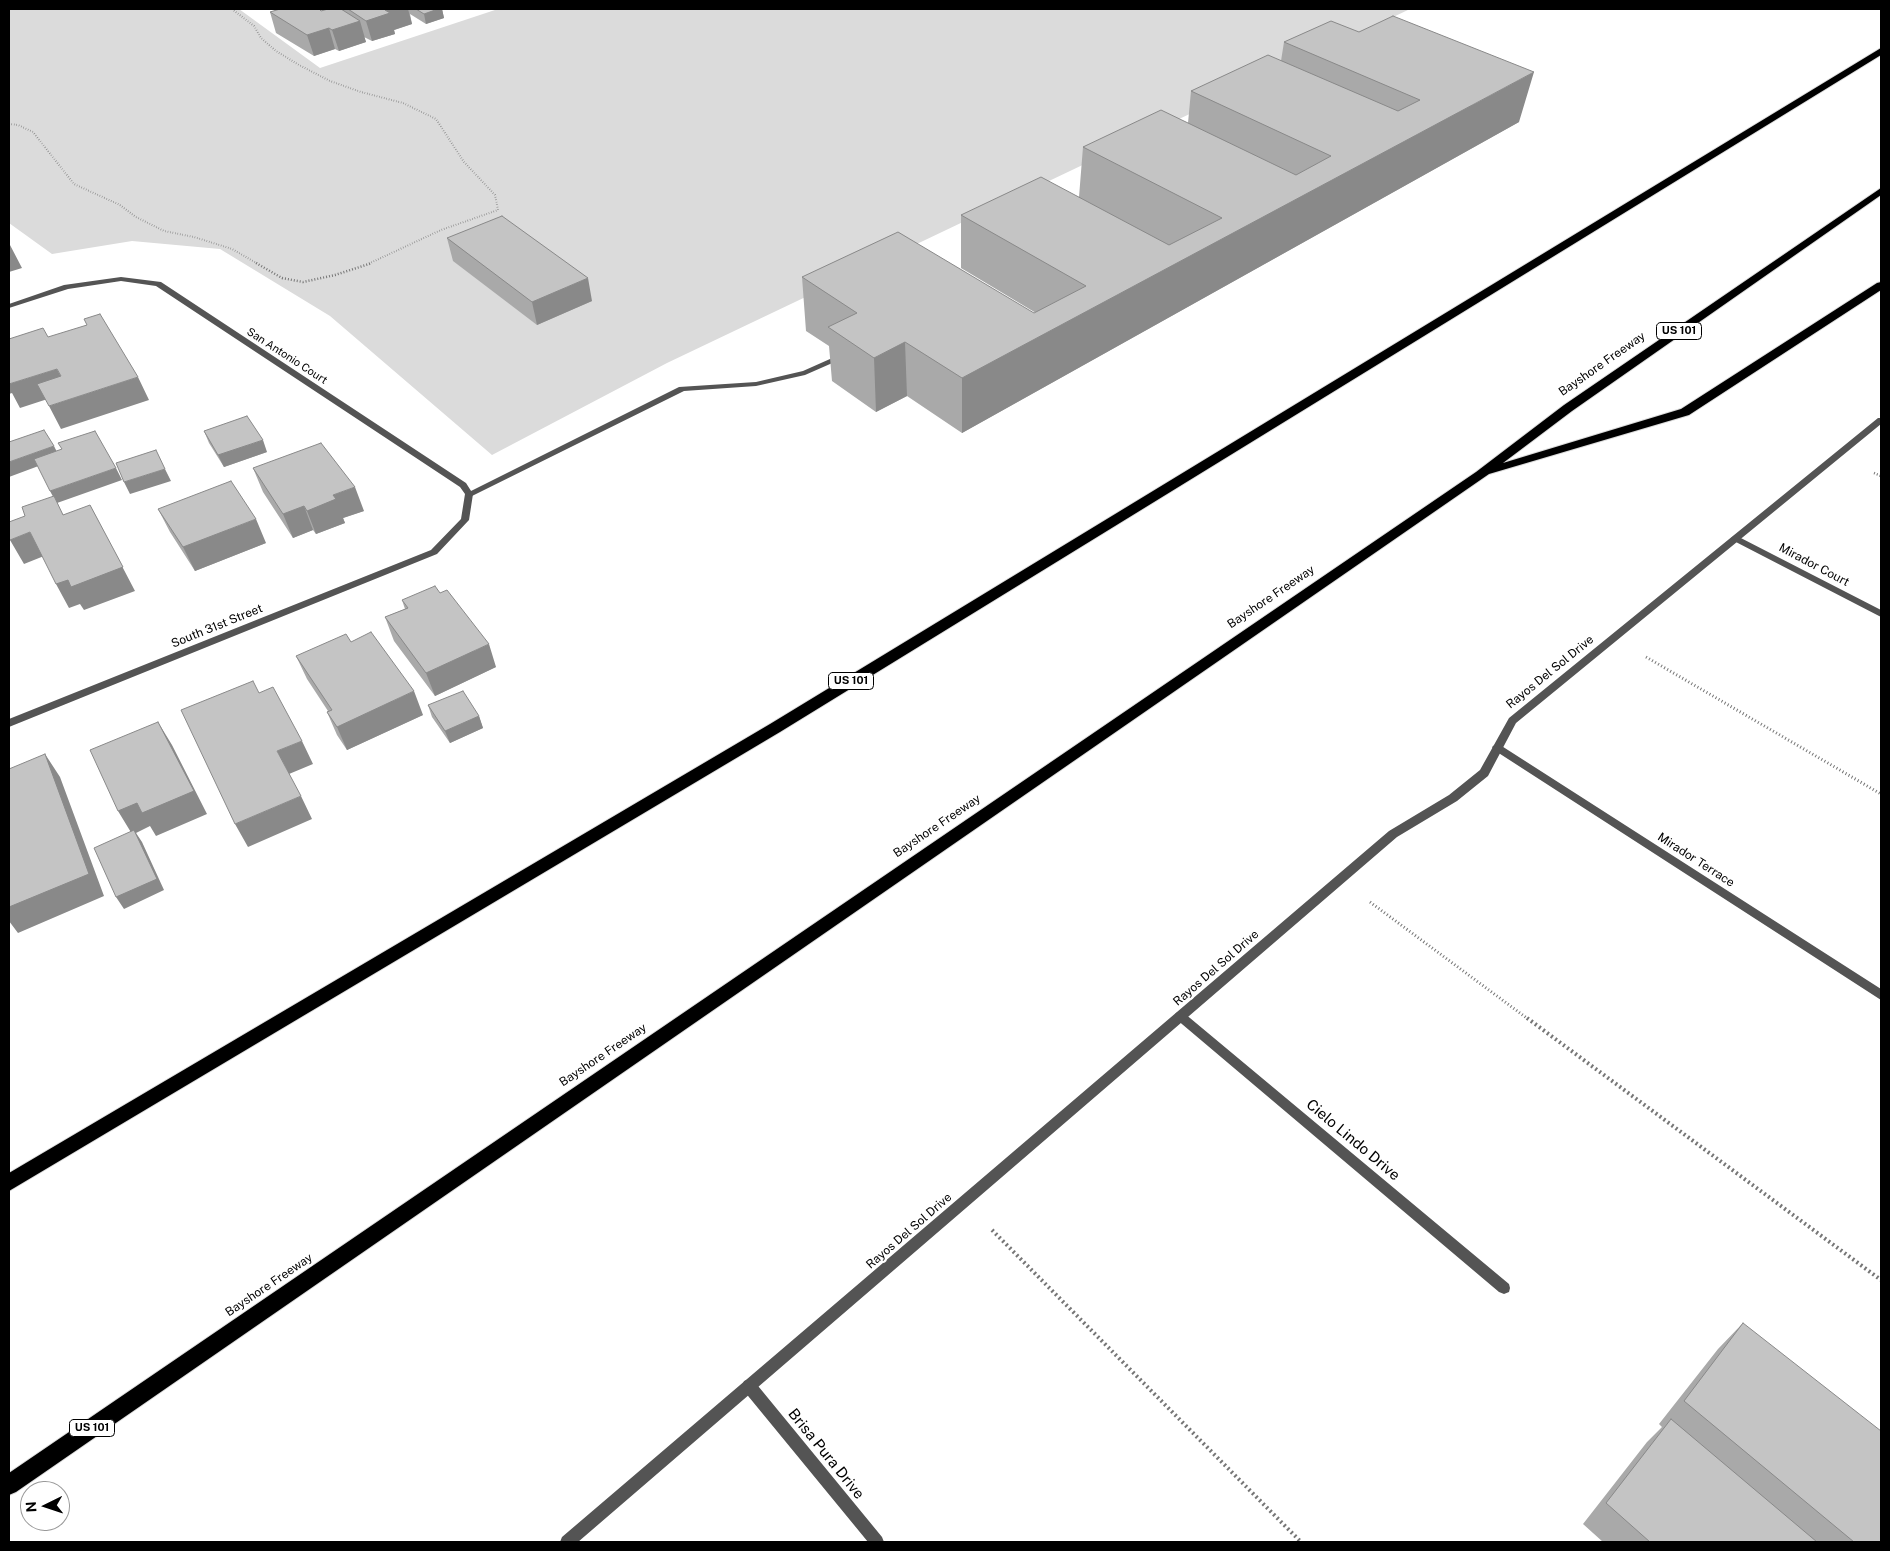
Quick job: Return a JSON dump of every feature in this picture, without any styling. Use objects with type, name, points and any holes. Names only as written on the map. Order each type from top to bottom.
[{"type":"highway","name":"US 101","points":[[9,1183],[784,722],[1881,51]]},
{"type":"highway","name":"Bayshore Freeway","points":[[9,1485],[1480,475],[1568,408],[1881,191]]},
{"type":"highway","points":[[1480,475],[1685,412],[1881,285]]},
{"type":"street","name":"San Antonio Court","points":[[9,306],[67,287],[121,279],[158,284],[463,485],[469,494]]},
{"type":"street","points":[[469,494],[682,390],[756,384],[805,373],[844,356]]},
{"type":"street","name":"Rayos Del Sol Drive","points":[[567,1542],[1339,879],[1393,834],[1453,798],[1484,772],[1512,721],[1881,420]]},
{"type":"street","name":"South 31st Street","points":[[9,723],[434,552],[465,520],[469,494]]},
{"type":"street","name":"Mirador Court","points":[[1735,538],[1881,614]]},
{"type":"street","name":"Mirador Terrace","points":[[1497,747],[1881,995]]},
{"type":"street","name":"Cielo Lindo Drive","points":[[1180,1016],[1504,1288]]},
{"type":"street","name":"Brisa Pura Drive","points":[[749,1386],[877,1542]]},
{"type":"path","points":[[9,124],[18,124],[33,132],[74,184],[120,205],[136,218],[164,231],[194,237],[232,249],[282,278],[302,282],[335,275],[378,262],[441,230],[498,210],[495,195],[464,162],[436,119],[403,103],[346,86],[299,66],[276,51],[261,38],[254,26],[232,9]]},
{"type":"path","points":[[1614,638],[1881,794]]},
{"type":"path","points":[[1339,879],[1881,1280]]},
{"type":"path","points":[[965,1202],[1301,1542]]},
{"type":"shaded area","points":[[9,9],[239,9],[320,68],[498,9],[1410,9],[667,363],[492,455],[330,316],[220,249],[132,241],[52,254],[9,223]]},
{"type":"building","points":[[280,9],[319,9],[321,11],[341,9],[360,21],[332,30],[329,28],[307,35],[270,12]]},
{"type":"building","points":[[348,9],[389,9],[385,10],[390,13],[366,21]]},
{"type":"building","points":[[416,9],[438,9],[424,14]]},
{"type":"building","points":[[1393,16],[1534,72],[962,378],[905,342],[874,358],[828,327],[857,313],[802,277],[898,232],[1034,313],[1086,286],[961,215],[1041,177],[1169,245],[1222,218],[1083,147],[1161,110],[1296,175],[1331,156],[1191,91],[1268,55],[1398,111],[1420,100],[1284,42],[1331,21],[1359,32]]},
{"type":"building","points":[[502,216],[588,278],[532,302],[447,238]]},
{"type":"building","points":[[100,314],[138,377],[49,406],[37,384],[61,376],[57,369],[9,384],[9,339],[43,328],[48,337],[87,325],[84,319]]},
{"type":"building","points":[[247,416],[263,440],[218,455],[204,431]]},
{"type":"building","points":[[44,430],[54,446],[9,462],[9,442]]},
{"type":"building","points":[[95,431],[116,468],[50,491],[34,459],[62,449],[58,443]]},
{"type":"building","points":[[321,443],[355,487],[333,495],[336,499],[307,511],[304,506],[283,514],[253,468]]},
{"type":"building","points":[[156,450],[165,469],[124,482],[116,463]]},
{"type":"building","points":[[231,481],[256,519],[183,547],[158,509]]},
{"type":"building","points":[[54,496],[63,515],[90,505],[123,567],[71,587],[68,580],[56,584],[30,532],[10,540],[9,522],[25,516],[22,507]]},
{"type":"building","points":[[435,586],[440,593],[447,590],[489,644],[426,673],[385,617],[408,608],[402,600]]},
{"type":"building","points":[[371,632],[414,691],[337,727],[327,712],[332,710],[296,656],[346,634],[351,642]]},
{"type":"building","points":[[253,681],[259,693],[273,687],[302,741],[277,751],[301,796],[235,824],[181,710]]},
{"type":"building","points":[[463,691],[479,716],[445,731],[428,705]]},
{"type":"building","points":[[158,722],[194,791],[142,813],[137,803],[118,811],[90,750]]},
{"type":"building","points":[[45,754],[89,874],[9,907],[9,769]]},
{"type":"building","points":[[134,830],[157,879],[116,897],[94,848]]},
{"type":"building","points":[[1743,1323],[1881,1431],[1881,1542],[1854,1542],[1684,1401]]},
{"type":"building","points":[[1671,1419],[1817,1542],[1650,1542],[1606,1503]]}]
